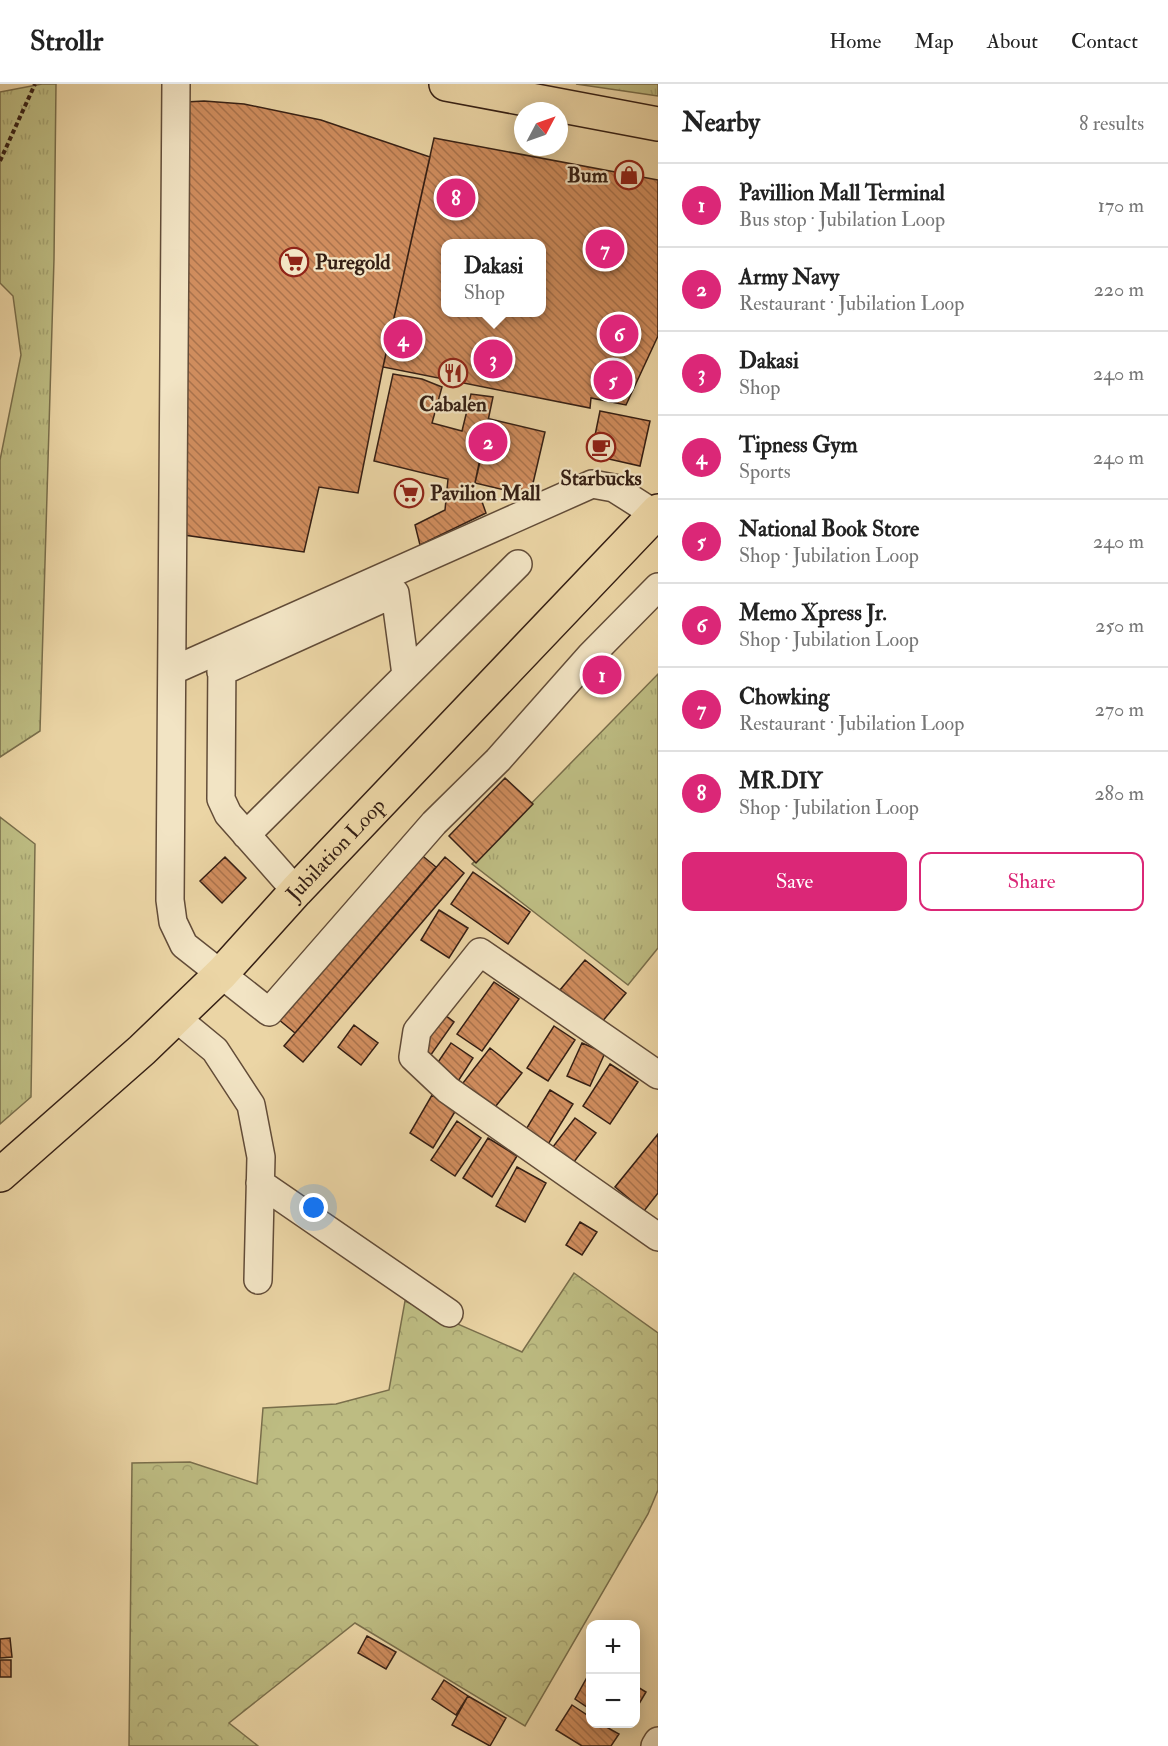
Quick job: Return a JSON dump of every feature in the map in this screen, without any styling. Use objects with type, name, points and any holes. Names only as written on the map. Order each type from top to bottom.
[{"type":"main road","points":[[446,84],[658,124]]},
{"type":"main road","name":"Jubilation Loop","points":[[0,1175],[41,1142],[222,973],[296,891],[657,514]]},
{"type":"street","points":[[176,84],[174,670],[170,900],[173,922],[184,945],[269,1012],[434,823],[498,760],[591,655],[658,587]]},
{"type":"street","points":[[222,660],[592,484],[614,488],[657,514]]},
{"type":"street","points":[[246,835],[518,564]]},
{"type":"street","points":[[174,670],[222,660],[394,593],[406,675]]},
{"type":"street","points":[[222,660],[221,800],[228,814],[296,891]]},
{"type":"street","points":[[658,1075],[480,952],[417,1031],[413,1057],[448,1090],[658,1237]]},
{"type":"street","points":[[175,1017],[215,1050],[251,1105],[261,1157],[258,1280]]},
{"type":"street","points":[[260,1183],[449,1313]]},
{"type":"street","points":[[655,1746],[658,1741]]},
{"type":"path","points":[[0,161],[35,84]]},
{"type":"green space","points":[[42,84],[56,84],[54,259],[40,731],[0,757],[0,460],[21,355],[13,296],[0,283],[0,92]]},
{"type":"green space","points":[[576,84],[658,84],[658,96]]},
{"type":"green space","points":[[658,674],[658,948],[628,985],[472,864]]},
{"type":"green space","points":[[0,817],[35,844],[31,1097],[0,1124]]},
{"type":"green space","points":[[574,1273],[658,1333],[658,1490],[648,1514],[525,1726],[355,1623],[229,1723],[258,1746],[129,1746],[132,1463],[190,1462],[257,1484],[263,1408],[336,1404],[389,1390],[405,1301],[522,1352]]},
{"type":"building","name":"Puregold","points":[[186,102],[244,104],[321,120],[430,157],[383,367],[358,493],[319,487],[304,552],[177,534]]},
{"type":"building","points":[[434,138],[514,153],[514,156],[530,156],[658,180],[658,336],[626,405],[591,398],[590,408],[383,367]]},
{"type":"building","points":[[393,374],[422,379],[442,387],[432,423],[462,431],[471,394],[493,397],[472,497],[480,496],[486,513],[420,545],[415,525],[445,510],[448,479],[374,461]]},
{"type":"building","points":[[600,411],[650,421],[640,466],[591,455]]},
{"type":"building","points":[[490,419],[545,432],[530,496],[475,483]]},
{"type":"building","points":[[505,778],[533,804],[476,863],[449,836]]},
{"type":"building","points":[[419,853],[436,867],[295,1033],[278,1019]]},
{"type":"building","points":[[225,857],[246,878],[222,903],[200,881]]},
{"type":"building","points":[[445,857],[464,873],[303,1062],[284,1046]]},
{"type":"building","points":[[473,872],[530,912],[508,944],[451,904]]},
{"type":"building","points":[[439,910],[468,928],[449,958],[421,940]]},
{"type":"building","points":[[585,960],[626,993],[601,1023],[560,990]]},
{"type":"building","points":[[494,982],[519,999],[482,1051],[457,1034]]},
{"type":"building","points":[[445,1015],[454,1022],[428,1059],[419,1052]]},
{"type":"building","points":[[354,1025],[378,1043],[361,1065],[338,1047]]},
{"type":"building","points":[[554,1026],[575,1040],[548,1081],[527,1068]]},
{"type":"building","points":[[451,1043],[473,1058],[455,1086],[432,1071]]},
{"type":"building","points":[[582,1043],[605,1053],[590,1086],[567,1076]]},
{"type":"building","points":[[490,1048],[522,1073],[488,1116],[456,1092]]},
{"type":"building","points":[[610,1064],[638,1082],[610,1124],[583,1106]]},
{"type":"building","points":[[550,1090],[573,1104],[547,1146],[525,1131]]},
{"type":"building","points":[[432,1095],[456,1110],[433,1148],[410,1133]]},
{"type":"building","points":[[575,1118],[596,1133],[570,1167],[549,1152]]},
{"type":"building","points":[[457,1121],[481,1138],[455,1176],[431,1160]]},
{"type":"building","points":[[658,1134],[658,1193],[644,1211],[615,1187]]},
{"type":"building","points":[[488,1138],[517,1156],[492,1197],[463,1178]]},
{"type":"building","points":[[517,1167],[546,1183],[525,1222],[496,1206]]},
{"type":"building","points":[[580,1222],[597,1232],[582,1255],[566,1245]]},
{"type":"building","points":[[367,1636],[396,1652],[386,1669],[358,1653]]},
{"type":"building","points":[[10,1638],[12,1657],[0,1658],[0,1639]]},
{"type":"building","points":[[0,1660],[11,1660],[11,1677],[0,1677]]},
{"type":"building","points":[[586,1679],[586,1706],[575,1699]]},
{"type":"building","points":[[444,1680],[468,1696],[456,1715],[432,1699]]},
{"type":"building","points":[[640,1688],[646,1692],[640,1702]]},
{"type":"building","points":[[468,1696],[506,1718],[490,1746],[452,1725]]},
{"type":"building","points":[[572,1705],[586,1714],[586,1728],[608,1728],[619,1734],[611,1746],[582,1746],[556,1730]]},
{"type":"place","name":"Bum","points":[[629,175]]},
{"type":"place","name":"MR.DIY","points":[[456,198]]},
{"type":"place","name":"Chowking","points":[[605,249]]},
{"type":"place","name":"Puregold","points":[[294,262]]},
{"type":"place","name":"Memo Xpress Jr.","points":[[619,334]]},
{"type":"place","name":"Tipness Gym","points":[[403,339]]},
{"type":"place","name":"Dakasi","points":[[493,359]]},
{"type":"place","name":"Cabalen","points":[[453,373]]},
{"type":"place","name":"National Book Store","points":[[613,380]]},
{"type":"place","name":"Army Navy","points":[[488,442]]},
{"type":"place","name":"Starbucks","points":[[601,447]]},
{"type":"place","name":"Pavilion Mall","points":[[409,493]]},
{"type":"place","name":"Pavillion Mall Terminal","points":[[602,675]]}]
